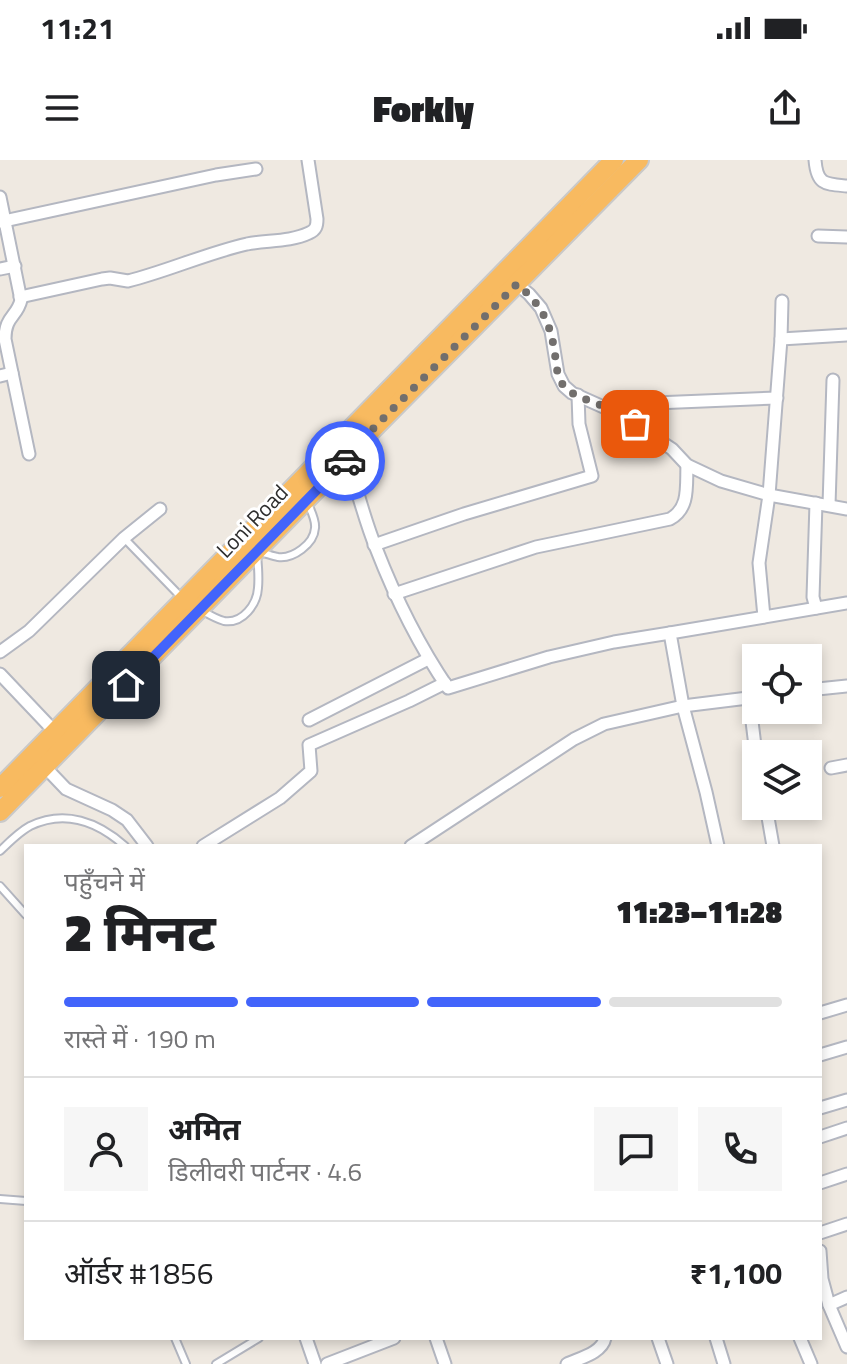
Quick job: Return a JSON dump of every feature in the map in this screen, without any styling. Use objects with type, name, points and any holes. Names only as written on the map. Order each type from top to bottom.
[{"type":"highway","name":"Loni Road","points":[[250,544],[306,500],[347,458],[614,160]]},
{"type":"highway","name":"Loni Road","points":[[0,812],[250,544],[511,278],[639,160]]},
{"type":"highway","name":"Loni Road","points":[[0,788],[192,604]]},
{"type":"street","points":[[20,297],[102,279],[128,281],[246,244],[308,234],[314,231],[317,219],[308,160]]},
{"type":"street","points":[[815,160],[821,182],[847,186]]},
{"type":"street","points":[[3,222],[256,169]]},
{"type":"street","points":[[0,197],[20,297],[19,307],[5,330],[6,374],[29,454]]},
{"type":"street","points":[[818,236],[847,237]]},
{"type":"street","points":[[0,269],[15,266]]},
{"type":"street","points":[[511,278],[541,308],[551,331],[558,374],[572,393],[607,408],[672,449],[687,465],[721,481],[769,495],[847,509]]},
{"type":"street","points":[[764,617],[759,563],[769,495],[782,301]]},
{"type":"street","points":[[781,339],[847,335]]},
{"type":"street","points":[[816,608],[813,597],[833,380]]},
{"type":"street","points":[[374,545],[592,476],[579,424],[578,395]]},
{"type":"street","points":[[607,408],[777,398]]},
{"type":"street","points":[[347,458],[374,545],[394,594],[428,659],[448,688],[549,657],[614,642],[847,603]]},
{"type":"street","points":[[394,594],[536,547],[670,519],[683,507],[687,465]]},
{"type":"street","points":[[0,652],[29,631],[124,538],[160,509]]},
{"type":"street","points":[[670,633],[683,706],[718,844]]},
{"type":"street","points":[[309,720],[428,659]]},
{"type":"street","points":[[0,674],[55,732]]},
{"type":"street","points":[[206,844],[280,798],[311,771],[309,745],[445,683]]},
{"type":"street","points":[[822,689],[847,686]]},
{"type":"street","points":[[414,844],[574,739],[604,724],[683,706],[742,698]]},
{"type":"street","points":[[831,768],[847,765]]},
{"type":"street","points":[[45,767],[66,789],[127,820],[145,844]]},
{"type":"street","points":[[768,820],[773,844]]},
{"type":"street","points":[[822,1012],[847,1005]]},
{"type":"street","points":[[822,1054],[847,1047]]},
{"type":"street","points":[[822,1107],[847,1100]]},
{"type":"street","points":[[822,1136],[847,1128]]},
{"type":"street","points":[[822,1182],[847,1174]]},
{"type":"street","points":[[822,1232],[847,1224]]},
{"type":"street","points":[[822,1279],[829,1305],[847,1347]]},
{"type":"street","points":[[829,1305],[847,1297]]},
{"type":"street","points":[[310,1340],[315,1364]]},
{"type":"street","points":[[327,1364],[389,1340]]},
{"type":"street","points":[[437,1340],[445,1364]]},
{"type":"street","points":[[567,1364],[600,1349],[605,1340]]},
{"type":"street","points":[[659,1340],[667,1364]]},
{"type":"street","points":[[717,1340],[724,1364]]},
{"type":"street","points":[[801,1340],[811,1364]]},
{"type":"lane","points":[[250,544],[280,558],[291,556],[311,539],[315,530],[314,518],[306,500]]},
{"type":"lane","points":[[124,538],[192,604],[230,622],[248,611],[256,599],[258,588],[250,544]]},
{"type":"lane","points":[[0,851],[27,828],[46,820],[81,821],[100,827],[122,844]]},
{"type":"lane","points":[[0,886],[24,913]]},
{"type":"lane","points":[[0,1199],[24,1201]]},
{"type":"lane","points":[[176,1340],[186,1364]]},
{"type":"lane","points":[[216,1364],[256,1340]]},
{"type":"way so far","points":[[345,461],[357,445],[517,284],[541,308],[551,331],[558,374],[564,386],[635,424]]},
{"type":"route","points":[[126,685],[345,461]]}]
